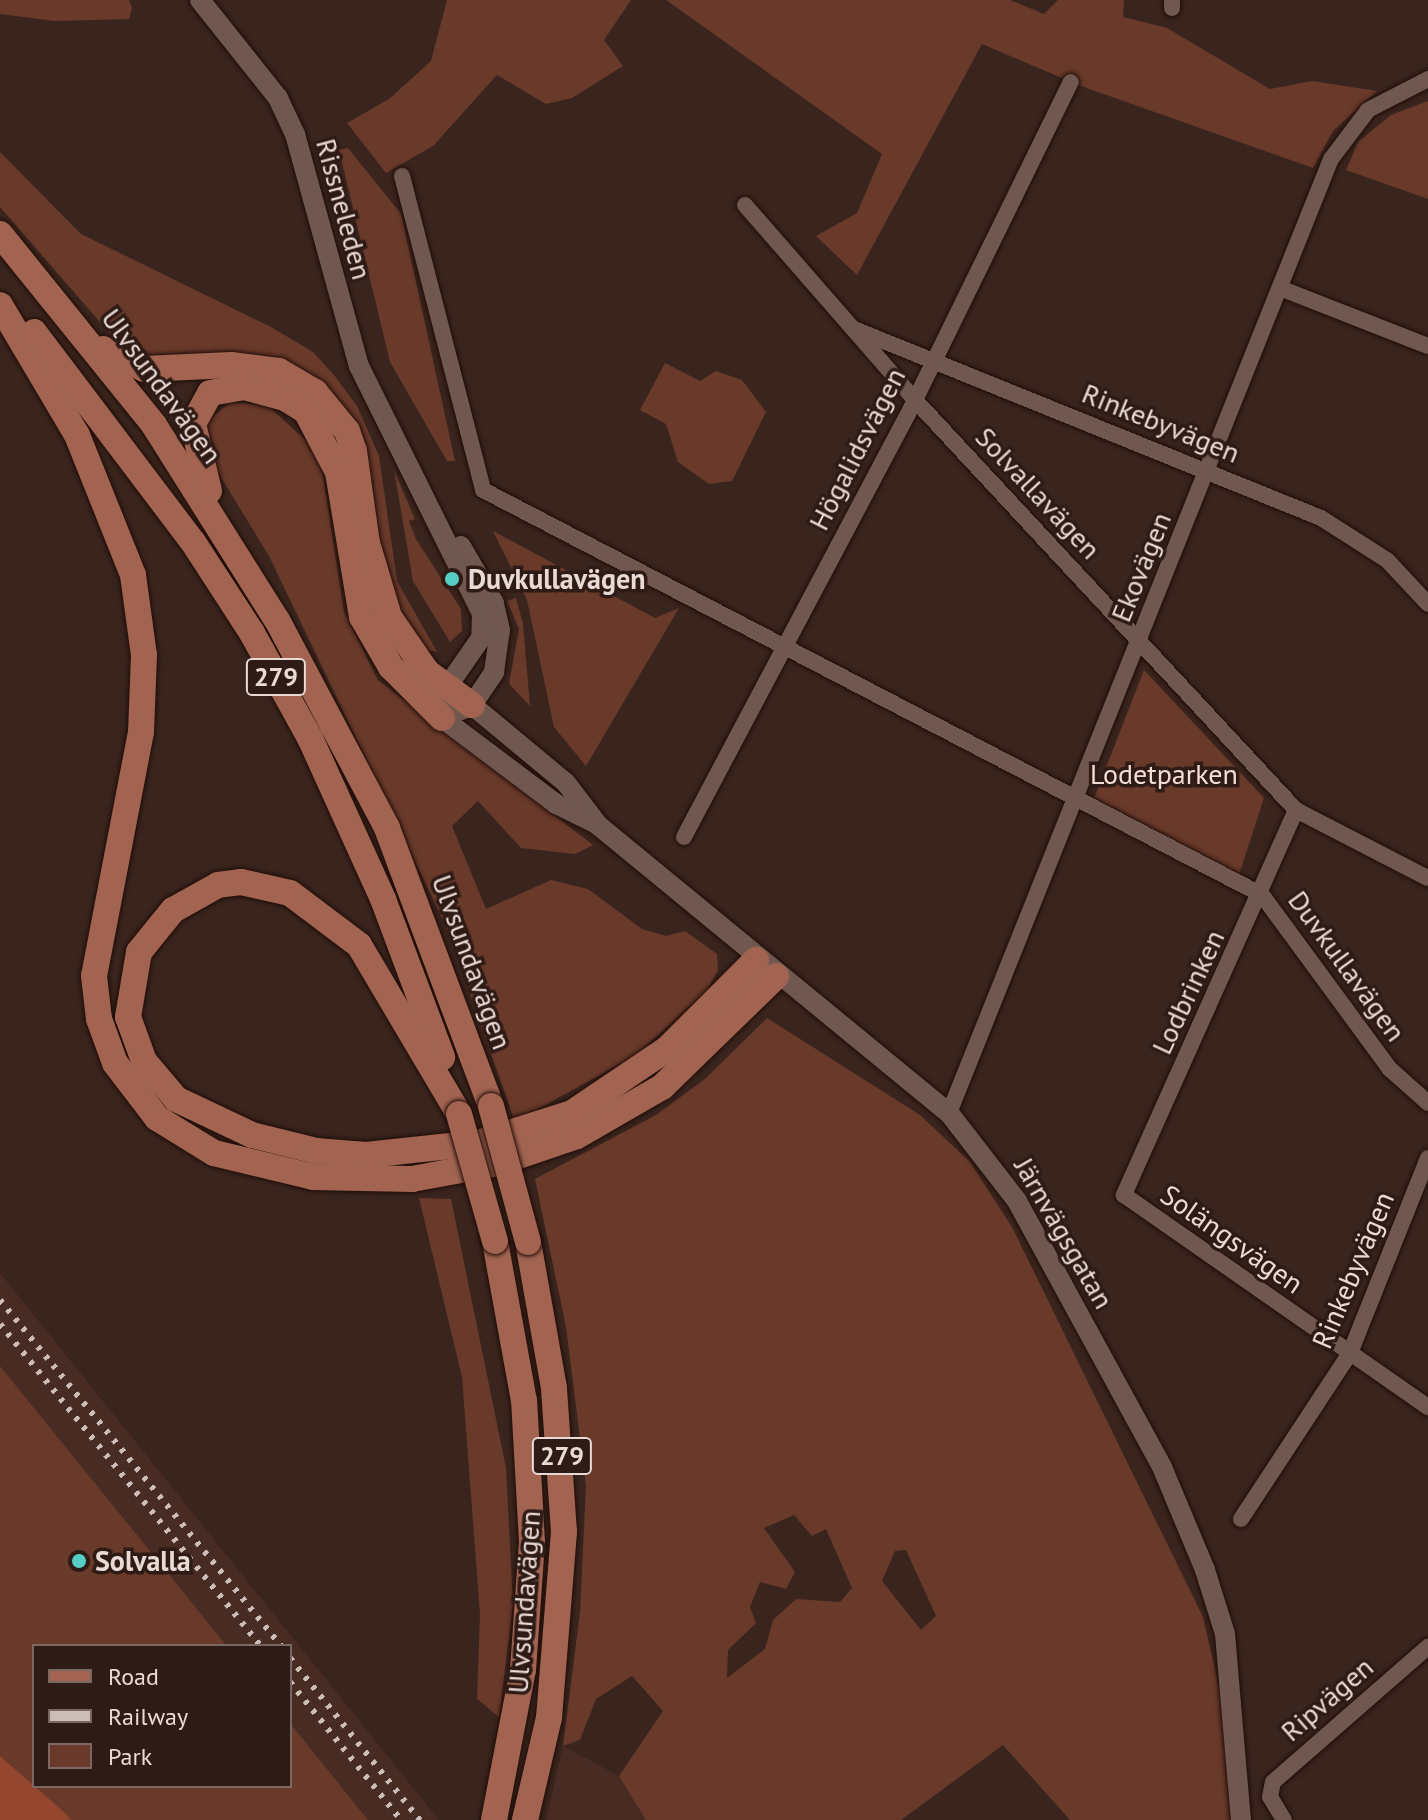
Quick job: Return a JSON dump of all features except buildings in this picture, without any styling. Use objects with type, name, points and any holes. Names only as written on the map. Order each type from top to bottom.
[{"type":"main road","name":"Ulvsundavägen","points":[[0,234],[92,342],[219,521],[387,828],[491,1106],[528,1242],[562,1456],[554,1673],[525,1820]]},
{"type":"main road","name":"Ulvsundavägen","points":[[0,292],[83,393],[252,633],[310,738],[383,899],[459,1114],[495,1241],[524,1401],[531,1478],[523,1670],[494,1820]]},
{"type":"main road","points":[[0,305],[77,435],[133,575],[144,655],[141,732],[94,976],[99,1019],[115,1063],[157,1118],[214,1153],[313,1177],[412,1179],[498,1163],[577,1136],[662,1087],[776,976]]},
{"type":"main road","points":[[92,342],[144,369],[255,366],[279,371],[315,392],[333,410],[354,451],[367,543],[389,617],[420,663],[472,705]]},
{"type":"main road","points":[[219,521],[193,440],[199,407],[210,393],[244,387],[285,398],[306,411],[338,472],[362,617],[391,667],[442,718]]},
{"type":"main road","points":[[459,1114],[359,945],[290,893],[241,882],[218,885],[173,910],[139,952],[128,1017],[144,1061],[176,1099],[252,1135],[316,1151],[366,1155],[478,1143],[572,1113],[667,1049],[756,960]]},
{"type":"street","name":"Rissneleden","points":[[200,0],[269,85],[295,134],[359,366],[482,614],[481,638],[447,687],[442,718]]},
{"type":"street","name":"Ekovägen","points":[[949,1113],[1344,135],[1368,110],[1428,79]]},
{"type":"street","name":"Högalidsvägen","points":[[684,837],[915,400],[930,360],[1071,82]]},
{"type":"street","name":"Duvkullavägen","points":[[402,176],[483,490],[782,649],[1262,895],[1382,1058],[1428,1103]]},
{"type":"street","name":"Solvallavägen","points":[[745,205],[915,400],[1296,810],[1428,878]]},
{"type":"street","points":[[1280,288],[1428,346]]},
{"type":"street","name":"Rinkebyvägen","points":[[852,328],[1208,469],[1359,540],[1428,604]]},
{"type":"street","name":"Rissneleden","points":[[402,450],[494,603],[500,630],[494,672],[472,705]]},
{"type":"street","points":[[442,718],[472,705]]},
{"type":"street","name":"Järnvägsgatan","points":[[472,705],[566,783],[598,825],[756,960],[949,1113],[1017,1201],[1162,1467],[1205,1570],[1225,1634],[1241,1820]]},
{"type":"street","name":"Järnvägsgatan","points":[[442,718],[556,804],[598,825]]},
{"type":"street","name":"Lodbrinken","points":[[1124,1195],[1262,895],[1296,810]]},
{"type":"street","name":"Rinkebyvägen","points":[[1241,1519],[1350,1353],[1428,1158]]},
{"type":"street","name":"Solängsvägen","points":[[1124,1195],[1428,1407]]},
{"type":"street","name":"Ripvägen","points":[[1284,1820],[1270,1797],[1273,1782],[1428,1647]]},
{"type":"shaded area","points":[[0,1273],[439,1820],[368,1820],[292,1725],[292,1644],[225,1644],[0,1366]]},
{"type":"shaded area","points":[[563,1746],[619,1776],[646,1820],[546,1820]]},
{"type":"shaded area","points":[[0,1756],[71,1820],[0,1820]]},
{"type":"green space","points":[[0,0],[129,0],[132,8],[129,19],[55,21],[0,14]]},
{"type":"green space","points":[[447,0],[631,0],[604,40],[623,66],[572,98],[546,104],[497,75],[433,146],[386,173],[347,123],[389,99],[431,61]]},
{"type":"green space","points":[[666,0],[1010,0],[1044,14],[1058,0],[1124,0],[1123,17],[1167,28],[1270,89],[1312,81],[1377,91],[1333,131],[1313,168],[1081,86],[982,44],[857,275],[816,236],[857,213],[882,154]]},
{"type":"green space","points":[[1428,101],[1428,199],[1346,170],[1358,142],[1391,115]]},
{"type":"green space","points":[[348,148],[401,214],[455,461],[447,461],[390,362],[339,150]]},
{"type":"green space","points":[[0,152],[81,234],[271,327],[313,352],[334,375],[357,406],[379,456],[397,581],[437,652],[424,649],[406,627],[380,554],[373,484],[361,444],[334,401],[156,362],[119,344],[0,207]]},
{"type":"green space","points":[[665,363],[700,381],[716,371],[742,380],[766,412],[732,481],[709,484],[678,462],[666,424],[640,410]]},
{"type":"green space","points":[[231,402],[268,406],[311,445],[322,470],[344,612],[378,680],[593,845],[575,854],[521,848],[478,801],[452,826],[486,909],[551,880],[588,889],[642,929],[666,936],[685,931],[717,954],[718,970],[707,990],[637,1054],[515,1122],[446,926],[269,556],[208,456],[206,422]]},
{"type":"green space","points":[[394,470],[415,519],[409,521],[416,539],[461,609],[462,631],[450,642],[413,581]]},
{"type":"green space","points":[[493,531],[655,618],[679,608],[586,766],[554,727],[527,600]]},
{"type":"green space","points":[[516,598],[523,624],[530,706],[509,684],[519,629],[507,601]]},
{"type":"green space","name":"Lodetparken","points":[[1144,670],[1264,798],[1239,875],[1093,801]]},
{"type":"green space","points":[[767,1018],[920,1115],[970,1162],[1012,1227],[1203,1617],[1223,1705],[1230,1820],[1070,1820],[1003,1745],[901,1820],[646,1820],[619,1776],[663,1711],[632,1676],[596,1699],[580,1740],[563,1746],[580,1612],[586,1486],[566,1327],[535,1179],[656,1115],[705,1079]],"holes":[[[794,1515],[812,1536],[826,1529],[852,1588],[840,1602],[796,1599],[773,1620],[765,1649],[727,1678],[728,1650],[756,1623],[750,1607],[760,1582],[786,1589],[795,1572],[764,1528]],[[906,1550],[936,1616],[921,1630],[882,1581],[895,1551]]]},
{"type":"green space","points":[[419,1198],[451,1199],[506,1468],[513,1605],[499,1717],[477,1699],[480,1614],[462,1377]]},
{"type":"green space","name":"Solvalla","points":[[0,1366],[225,1644],[32,1644],[32,1788],[292,1788],[292,1725],[368,1820],[0,1820]]},
{"type":"railway","points":[[0,1300],[279,1644]]},
{"type":"railway","points":[[0,1324],[259,1644]]},
{"type":"railway","points":[[292,1660],[420,1820]]},
{"type":"railway","points":[[292,1684],[401,1820]]},
{"type":"place","name":"Duvkullavägen","points":[[452,579]]},
{"type":"place","name":"Solvalla","points":[[79,1561]]}]
